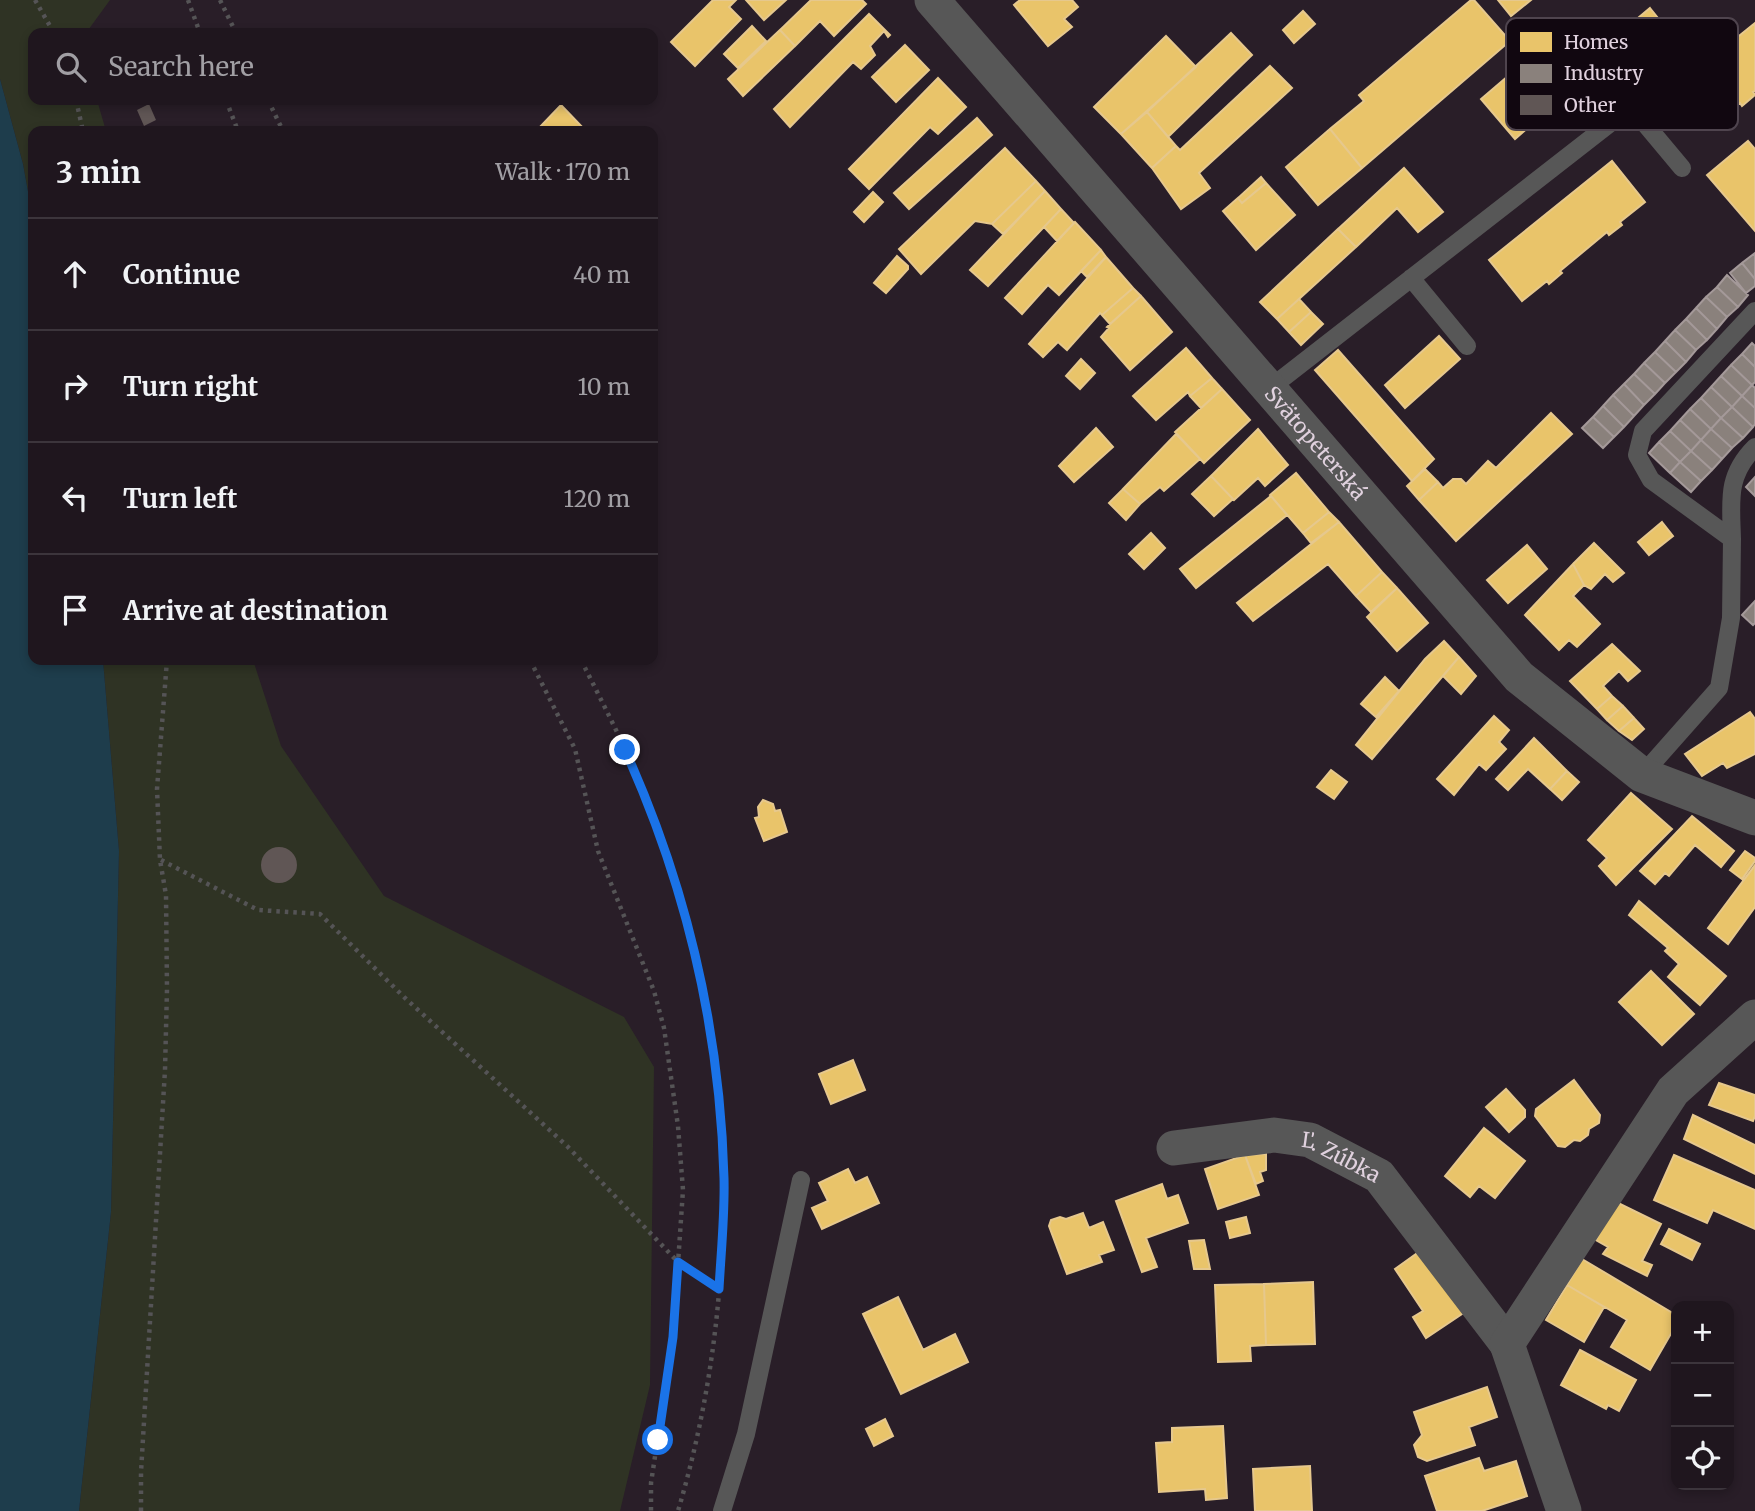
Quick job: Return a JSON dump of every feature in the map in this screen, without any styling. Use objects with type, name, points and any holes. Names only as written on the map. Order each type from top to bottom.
[{"type":"street","name":"Svätopeterská","points":[[932,0],[1519,677],[1642,775],[1755,818]]},
{"type":"street","points":[[1507,1344],[1673,1091],[1755,1017]]},
{"type":"street","name":"Ľ. Zúbka","points":[[1174,1148],[1274,1135],[1310,1140],[1379,1176],[1507,1344],[1564,1511]]},
{"type":"lane","points":[[1269,389],[1602,130]]},
{"type":"lane","points":[[1651,130],[1682,168]]},
{"type":"lane","points":[[1411,278],[1467,346]]},
{"type":"lane","points":[[1732,539],[1651,480],[1637,454],[1643,431],[1755,311]]},
{"type":"lane","points":[[1642,775],[1718,688],[1731,618],[1731,488],[1744,458],[1755,447]]},
{"type":"lane","points":[[722,1511],[746,1434],[801,1180]]},
{"type":"path","points":[[35,0],[51,28]]},
{"type":"path","points":[[188,0],[198,28]]},
{"type":"path","points":[[220,0],[234,28]]},
{"type":"path","points":[[77,105],[82,126]]},
{"type":"path","points":[[228,105],[236,126]]},
{"type":"path","points":[[270,105],[281,126]]},
{"type":"path","points":[[141,1511],[141,1472],[165,1070],[166,895],[160,860],[158,789],[167,665]]},
{"type":"path","points":[[533,665],[575,749],[598,851],[654,991],[664,1028],[678,1126],[683,1190],[673,1337],[651,1483],[651,1511]]},
{"type":"path","points":[[582,665],[625,750],[660,834],[684,912],[703,990],[716,1062],[724,1180],[719,1289],[695,1454],[678,1511]]},
{"type":"path","points":[[160,860],[258,910],[320,914],[405,998],[567,1146],[678,1262],[719,1289]]},
{"type":"green space","points":[[0,0],[110,0],[90,28],[28,28],[28,105],[98,105],[105,126],[28,126],[28,192],[0,79]]},
{"type":"green space","points":[[103,665],[255,665],[281,746],[384,896],[624,1017],[654,1067],[650,1385],[620,1511],[79,1511],[111,1212],[119,851]]},
{"type":"water","points":[[0,79],[28,192],[28,665],[103,665],[119,851],[111,1212],[79,1511],[0,1511]]},
{"type":"building: Homes","points":[[713,0],[736,0],[729,7],[741,19],[695,66],[671,42]]},
{"type":"building: Homes","points":[[746,0],[786,0],[764,20]]},
{"type":"building: Homes","points":[[811,0],[862,0],[866,4],[834,36],[820,21],[795,46],[780,30]]},
{"type":"building: Homes","points":[[1020,0],[1072,0],[1078,7],[1064,19],[1072,27],[1048,46],[1014,5]]},
{"type":"building: Homes","points":[[1471,0],[1474,0],[1506,36],[1506,44],[1362,168],[1330,129],[1364,101],[1359,95]]},
{"type":"building: Homes","points":[[1498,0],[1531,0],[1511,16]]},
{"type":"building: Homes","points":[[1650,8],[1658,18],[1638,18]]},
{"type":"building: Homes","points":[[1303,11],[1315,24],[1294,43],[1283,30]]},
{"type":"building: Homes","points":[[869,14],[890,35],[888,37],[884,31],[870,46],[875,55],[861,69],[853,62],[790,127],[774,109]]},
{"type":"building: Homes","points":[[1755,23],[1755,95],[1742,106],[1740,103],[1738,105],[1738,37]]},
{"type":"building: Homes","points":[[752,26],[766,41],[738,68],[724,54]]},
{"type":"building: Homes","points":[[780,30],[795,46],[743,96],[728,79]]},
{"type":"building: Homes","points":[[1231,33],[1252,55],[1168,137],[1147,112]]},
{"type":"building: Homes","points":[[1166,36],[1196,67],[1121,134],[1094,107]]},
{"type":"building: Homes","points":[[905,45],[929,70],[896,102],[872,77]]},
{"type":"building: Homes","points":[[1270,66],[1292,88],[1199,173],[1210,188],[1181,209],[1152,168],[1176,146],[1180,150]]},
{"type":"building: Homes","points":[[938,78],[966,107],[938,134],[930,127],[869,189],[849,169]]},
{"type":"building: Homes","points":[[1506,78],[1506,128],[1481,99]]},
{"type":"building: Homes","points":[[561,105],[581,126],[541,126]]},
{"type":"building: Homes","points":[[1147,112],[1176,146],[1152,168],[1121,134]]},
{"type":"building: Homes","points":[[977,118],[992,135],[909,209],[894,193]]},
{"type":"building: Homes","points":[[1330,129],[1362,168],[1318,205],[1286,167]]},
{"type":"building: Homes","points":[[1507,130],[1525,130],[1515,139]]},
{"type":"building: Homes","points":[[1748,141],[1755,149],[1755,231],[1707,175]]},
{"type":"building: Homes","points":[[1005,148],[1036,181],[992,224],[975,221],[921,274],[899,249]]},
{"type":"building: Homes","points":[[1612,161],[1645,202],[1620,222],[1622,225],[1609,235],[1607,232],[1560,271],[1562,273],[1549,284],[1547,281],[1522,301],[1489,260]]},
{"type":"building: Homes","points":[[1404,168],[1443,212],[1418,232],[1397,208],[1356,247],[1338,229]]},
{"type":"building: Homes","points":[[1261,177],[1266,183],[1242,203],[1238,198]]},
{"type":"building: Homes","points":[[1036,181],[1045,191],[1003,234],[992,224]]},
{"type":"building: Homes","points":[[1266,183],[1295,215],[1256,250],[1223,211],[1238,198],[1242,203]]},
{"type":"building: Homes","points":[[1045,191],[1061,209],[988,286],[970,270]]},
{"type":"building: Homes","points":[[873,192],[883,202],[864,222],[854,212]]},
{"type":"building: Homes","points":[[1061,209],[1074,223],[1057,241],[1044,227]]},
{"type":"building: Homes","points":[[1075,222],[1101,250],[1059,295],[1048,285],[1022,314],[1005,298]]},
{"type":"building: Homes","points":[[1338,229],[1356,247],[1277,319],[1260,302]]},
{"type":"building: Homes","points":[[1101,250],[1106,257],[1087,277],[1081,271]]},
{"type":"building: Homes","points":[[897,256],[908,269],[886,293],[874,283]]},
{"type":"building: Homes","points":[[1106,257],[1133,288],[1102,315],[1100,313],[1067,350],[1058,342],[1043,357],[1029,344]]},
{"type":"building: Homes","points":[[1133,288],[1141,296],[1110,324],[1102,315]]},
{"type":"building: Homes","points":[[1141,296],[1172,332],[1130,370],[1101,337],[1109,328],[1107,327]]},
{"type":"building: Homes","points":[[1299,299],[1311,312],[1289,332],[1277,319]]},
{"type":"building: Homes","points":[[1311,312],[1323,324],[1301,345],[1289,332]]},
{"type":"building: Homes","points":[[1439,336],[1460,359],[1405,408],[1385,385]]},
{"type":"building: Homes","points":[[1186,348],[1212,378],[1190,396],[1188,392],[1156,420],[1133,396]]},
{"type":"building: Homes","points":[[1338,350],[1434,459],[1412,481],[1315,370]]},
{"type":"building: Homes","points":[[1081,359],[1095,373],[1080,389],[1066,376]]},
{"type":"building: Homes","points":[[1212,378],[1222,389],[1201,408],[1190,396]]},
{"type":"building: Homes","points":[[1222,389],[1250,420],[1204,463],[1175,432]]},
{"type":"building: Homes","points":[[1551,413],[1572,434],[1456,541],[1419,500],[1438,482],[1443,488],[1453,479],[1461,479],[1466,484],[1488,461],[1496,468]]},
{"type":"building: Homes","points":[[1096,428],[1113,447],[1074,482],[1059,466]]},
{"type":"building: Homes","points":[[1258,429],[1288,465],[1265,486],[1258,478],[1234,500],[1211,476]]},
{"type":"building: Homes","points":[[1176,434],[1200,459],[1164,491],[1160,487],[1140,504],[1123,489]]},
{"type":"building: Homes","points":[[1425,469],[1438,482],[1419,500],[1407,486]]},
{"type":"building: Homes","points":[[1296,473],[1329,512],[1303,533],[1270,495]]},
{"type":"building: Homes","points":[[1211,476],[1233,499],[1214,516],[1192,494]]},
{"type":"building: Homes","points":[[1123,489],[1140,504],[1126,520],[1109,503]]},
{"type":"building: Homes","points":[[1271,496],[1287,515],[1196,588],[1180,569]]},
{"type":"building: Homes","points":[[1329,512],[1339,522],[1311,543],[1303,533]]},
{"type":"building: Homes","points":[[1339,522],[1382,572],[1356,596],[1328,564],[1253,621],[1237,603]]},
{"type":"building: Homes","points":[[1662,522],[1673,536],[1649,555],[1638,542]]},
{"type":"building: Homes","points":[[1151,533],[1165,548],[1144,569],[1129,554]]},
{"type":"building: Homes","points":[[1594,543],[1624,573],[1613,582],[1605,574],[1591,589],[1584,585],[1573,564]]},
{"type":"building: Homes","points":[[1527,545],[1547,569],[1508,603],[1487,580]]},
{"type":"building: Homes","points":[[1573,564],[1584,585],[1573,596],[1600,624],[1577,647],[1569,640],[1559,650],[1525,615]]},
{"type":"building: Homes","points":[[1382,572],[1397,588],[1371,612],[1356,596]]},
{"type":"building: Homes","points":[[1397,588],[1428,623],[1397,651],[1367,617]]},
{"type":"building: Homes","points":[[1444,641],[1459,657],[1372,759],[1356,745],[1425,659]]},
{"type":"building: Homes","points":[[1612,644],[1640,671],[1628,681],[1619,671],[1603,686],[1612,696],[1597,709],[1570,681]]},
{"type":"building: Homes","points":[[1459,657],[1476,676],[1461,694],[1443,676]]},
{"type":"building: Homes","points":[[1385,677],[1399,691],[1376,717],[1361,704]]},
{"type":"building: Homes","points":[[1612,696],[1623,706],[1607,720],[1597,709]]},
{"type":"building: Homes","points":[[1623,706],[1634,718],[1619,731],[1607,720]]},
{"type":"building: Homes","points":[[1750,712],[1755,719],[1755,754],[1727,768],[1723,763],[1702,776],[1685,754]]},
{"type":"building: Homes","points":[[1494,716],[1509,730],[1499,742],[1506,749],[1486,770],[1479,764],[1454,795],[1437,779]]},
{"type":"building: Homes","points":[[1634,718],[1644,729],[1632,740],[1619,731]]},
{"type":"building: Homes","points":[[1534,738],[1567,771],[1550,789],[1528,769],[1508,790],[1496,779]]},
{"type":"building: Homes","points":[[1331,770],[1347,782],[1334,799],[1317,787]]},
{"type":"building: Homes","points":[[1567,771],[1579,782],[1562,800],[1550,789]]},
{"type":"building: Homes","points":[[1631,793],[1672,829],[1616,885],[1599,866],[1607,858],[1588,840]]},
{"type":"building: Homes","points":[[763,800],[773,804],[775,811],[780,810],[787,832],[764,841],[755,818],[759,817],[758,807]]},
{"type":"building: Homes","points":[[1692,816],[1734,851],[1721,867],[1695,845],[1669,876],[1665,873],[1655,884],[1640,871]]},
{"type":"building: Homes","points":[[1745,851],[1755,858],[1755,861],[1742,879],[1730,870]]},
{"type":"building: Homes","points":[[1755,865],[1755,907],[1728,944],[1708,928]]},
{"type":"building: Homes","points":[[1639,901],[1726,976],[1700,1005],[1668,977],[1679,964],[1665,951],[1668,948],[1629,915]]},
{"type":"building: Homes","points":[[1651,971],[1694,1014],[1662,1045],[1619,1002]]},
{"type":"building: Homes","points":[[853,1060],[865,1090],[831,1104],[819,1074]]},
{"type":"building: Homes","points":[[1574,1080],[1600,1115],[1599,1123],[1589,1129],[1588,1135],[1580,1141],[1574,1140],[1565,1147],[1558,1146],[1535,1116],[1536,1109]]},
{"type":"building: Homes","points":[[1719,1083],[1755,1095],[1753,1121],[1709,1105]]},
{"type":"building: Homes","points":[[1506,1089],[1525,1110],[1525,1117],[1509,1132],[1486,1107]]},
{"type":"building: Homes","points":[[1693,1115],[1755,1145],[1755,1174],[1684,1139]]},
{"type":"building: Homes","points":[[1484,1128],[1525,1161],[1495,1198],[1479,1186],[1470,1197],[1445,1176]]},
{"type":"building: Homes","points":[[1266,1154],[1266,1170],[1260,1172],[1263,1181],[1256,1184],[1245,1155]]},
{"type":"building: Homes","points":[[1245,1155],[1259,1195],[1218,1209],[1205,1169]]},
{"type":"building: Homes","points":[[1674,1155],[1755,1190],[1755,1229],[1713,1210],[1707,1223],[1654,1200]]},
{"type":"building: Homes","points":[[848,1169],[855,1183],[867,1177],[879,1203],[822,1229],[812,1208],[828,1201],[819,1183]]},
{"type":"building: Homes","points":[[1162,1184],[1167,1199],[1178,1195],[1188,1223],[1146,1238],[1157,1267],[1142,1272],[1116,1201]]},
{"type":"building: Homes","points":[[1616,1202],[1661,1224],[1642,1261],[1652,1265],[1647,1276],[1603,1254],[1608,1247],[1596,1240]]},
{"type":"building: Homes","points":[[1083,1213],[1089,1228],[1103,1222],[1114,1250],[1099,1255],[1102,1262],[1067,1274],[1049,1226],[1051,1220],[1060,1217],[1066,1219]]},
{"type":"building: Homes","points":[[1246,1217],[1250,1233],[1230,1238],[1226,1222]]},
{"type":"building: Homes","points":[[1669,1229],[1700,1244],[1692,1260],[1661,1244]]},
{"type":"building: Homes","points":[[1204,1240],[1210,1269],[1194,1269],[1189,1241]]},
{"type":"building: Homes","points":[[1423,1249],[1465,1312],[1426,1338],[1413,1317],[1423,1311],[1395,1269]]},
{"type":"building: Homes","points":[[1582,1259],[1671,1312],[1671,1334],[1650,1370],[1611,1347],[1627,1320],[1567,1285]]},
{"type":"building: Homes","points":[[1313,1282],[1315,1344],[1266,1345],[1264,1284]]},
{"type":"building: Homes","points":[[1264,1284],[1266,1345],[1250,1346],[1251,1361],[1218,1362],[1215,1285]]},
{"type":"building: Homes","points":[[1567,1285],[1604,1307],[1584,1342],[1546,1320]]},
{"type":"building: Homes","points":[[898,1297],[923,1350],[955,1334],[968,1362],[901,1394],[863,1314]]},
{"type":"building: Homes","points":[[1580,1350],[1636,1380],[1619,1411],[1608,1405],[1606,1409],[1561,1385]]},
{"type":"building: Homes","points":[[1487,1387],[1497,1417],[1469,1427],[1475,1445],[1427,1461],[1418,1457],[1414,1445],[1422,1435],[1414,1412]]},
{"type":"building: Homes","points":[[885,1419],[893,1436],[874,1446],[866,1429]]},
{"type":"building: Homes","points":[[1223,1426],[1227,1498],[1206,1500],[1205,1489],[1159,1492],[1156,1443],[1172,1442],[1172,1428]]},
{"type":"building: Homes","points":[[1479,1458],[1484,1471],[1516,1461],[1527,1496],[1482,1511],[1437,1511],[1425,1476]]},
{"type":"building: Homes","points":[[1310,1466],[1312,1511],[1255,1511],[1253,1469]]},
{"type":"building: Industry","points":[[1755,253],[1755,279],[1742,263]]},
{"type":"building: Industry","points":[[1742,263],[1755,279],[1755,286],[1746,293],[1730,273]]},
{"type":"building: Industry","points":[[1727,275],[1748,295],[1738,307],[1717,287]]},
{"type":"building: Industry","points":[[1717,287],[1738,307],[1727,317],[1706,297]]},
{"type":"building: Industry","points":[[1706,297],[1727,317],[1717,329],[1696,308]]},
{"type":"building: Industry","points":[[1696,308],[1717,329],[1707,340],[1686,319]]},
{"type":"building: Industry","points":[[1686,319],[1707,340],[1696,350],[1675,330]]},
{"type":"building: Industry","points":[[1675,330],[1696,350],[1686,362],[1665,341]]},
{"type":"building: Industry","points":[[1665,341],[1686,362],[1676,372],[1655,352]]},
{"type":"building: Industry","points":[[1752,343],[1755,346],[1755,367],[1742,354]]},
{"type":"building: Industry","points":[[1655,352],[1676,372],[1665,383],[1644,363]]},
{"type":"building: Industry","points":[[1742,354],[1755,367],[1755,382],[1752,385],[1731,365]]},
{"type":"building: Industry","points":[[1644,363],[1665,383],[1655,394],[1634,374]]},
{"type":"building: Industry","points":[[1731,365],[1752,385],[1742,396],[1721,376]]},
{"type":"building: Industry","points":[[1634,374],[1655,394],[1644,405],[1624,384]]},
{"type":"building: Industry","points":[[1721,376],[1742,396],[1732,407],[1711,387]]},
{"type":"building: Industry","points":[[1624,384],[1644,405],[1634,416],[1613,395]]},
{"type":"building: Industry","points":[[1752,385],[1755,388],[1755,408],[1742,396]]},
{"type":"building: Industry","points":[[1711,387],[1732,407],[1721,418],[1701,398]]},
{"type":"building: Industry","points":[[1613,395],[1634,416],[1624,427],[1603,406]]},
{"type":"building: Industry","points":[[1742,396],[1755,408],[1753,427],[1732,407]]},
{"type":"building: Industry","points":[[1701,398],[1721,418],[1711,429],[1690,409]]},
{"type":"building: Industry","points":[[1603,406],[1624,427],[1614,437],[1593,417]]},
{"type":"building: Industry","points":[[1732,407],[1753,427],[1743,438],[1721,418]]},
{"type":"building: Industry","points":[[1690,409],[1711,429],[1701,440],[1680,420]]},
{"type":"building: Industry","points":[[1593,417],[1614,437],[1603,448],[1582,428]]},
{"type":"building: Industry","points":[[1721,418],[1743,438],[1732,448],[1711,429]]},
{"type":"building: Industry","points":[[1680,420],[1701,440],[1691,451],[1670,431]]},
{"type":"building: Industry","points":[[1711,429],[1732,448],[1722,459],[1701,440]]},
{"type":"building: Industry","points":[[1670,431],[1691,451],[1680,462],[1659,442]]},
{"type":"building: Industry","points":[[1701,440],[1722,459],[1712,470],[1691,451]]},
{"type":"building: Industry","points":[[1659,442],[1680,462],[1670,473],[1649,453]]},
{"type":"building: Industry","points":[[1691,451],[1712,470],[1701,481],[1680,462]]},
{"type":"building: Industry","points":[[1680,462],[1701,481],[1691,492],[1670,473]]},
{"type":"building: Industry","points":[[1755,477],[1755,496],[1746,487]]},
{"type":"building: Industry","points":[[1755,601],[1755,623],[1753,625],[1742,615]]},
{"type":"building: Other","points":[[149,105],[156,120],[144,126],[137,110]]},
{"type":"building: Other","points":[[279,847],[291,853],[297,865],[291,877],[279,883],[267,877],[261,865],[267,853]]},
{"type":"route","points":[[625,750],[648,800],[684,912],[703,990],[716,1062],[722,1128],[724,1180],[719,1289],[678,1262],[673,1337],[658,1440]]}]
